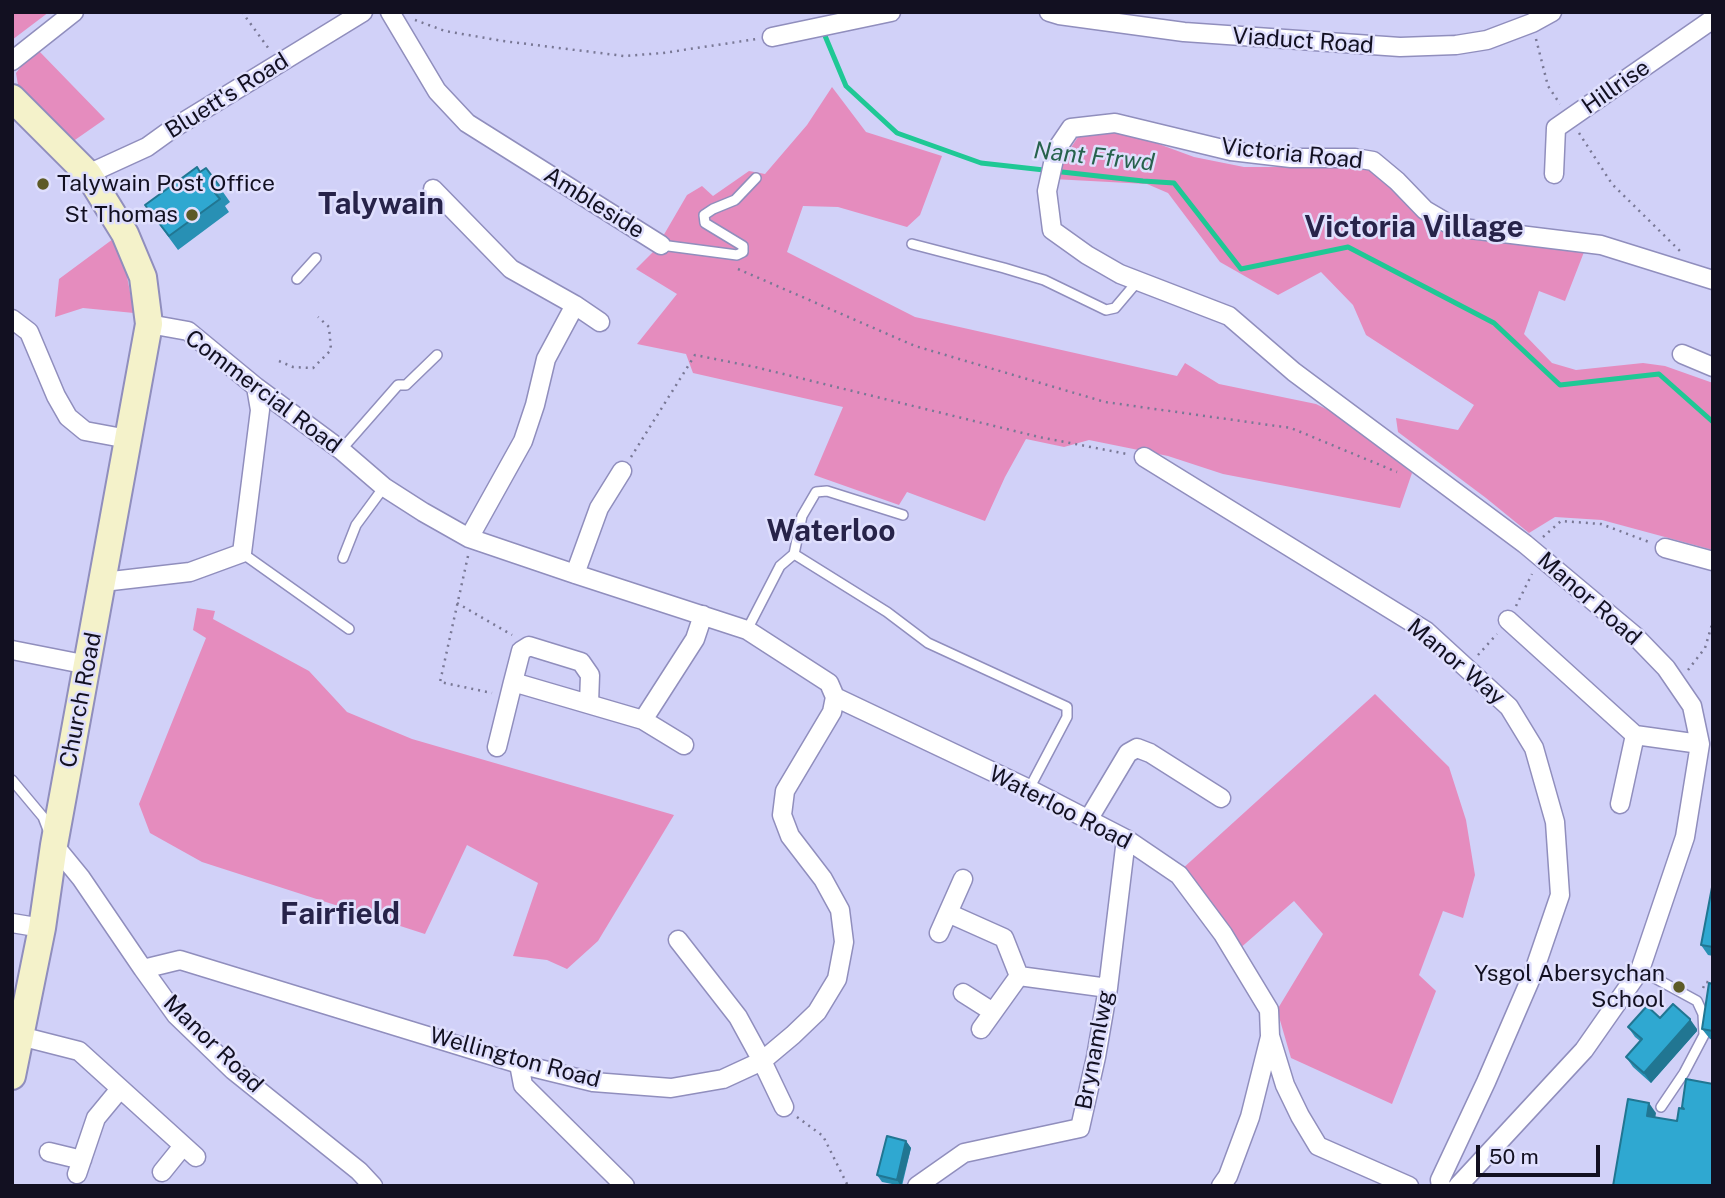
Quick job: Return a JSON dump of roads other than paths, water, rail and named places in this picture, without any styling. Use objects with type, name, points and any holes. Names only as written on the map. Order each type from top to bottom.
[{"type":"main road","points":[[12,98],[88,174],[125,234],[143,277],[149,324]]},
{"type":"main road","name":"Church Road","points":[[12,1076],[42,928],[54,845],[149,324]]},
{"type":"street","name":"Bluett's Road","points":[[88,174],[147,147],[363,12]]},
{"type":"street","name":"Ambleside","points":[[390,12],[437,91],[467,123],[661,245]]},
{"type":"street","points":[[772,37],[891,12]]},
{"type":"street","name":"Viaduct Road","points":[[1049,12],[1184,32],[1400,47],[1455,45],[1487,40],[1530,18],[1552,12]]},
{"type":"street","points":[[12,61],[67,14]]},
{"type":"street","name":"Hillrise","points":[[1553,174],[1556,128],[1713,19]]},
{"type":"street","name":"Victoria Road","points":[[1049,181],[1056,150],[1071,128],[1115,123],[1231,151],[1291,158],[1355,158],[1373,161],[1425,210],[1454,227],[1601,245],[1713,280]]},
{"type":"street","name":"Manor Road","points":[[1049,181],[1047,191],[1052,230],[1087,256],[1137,282],[1229,316],[1294,372],[1530,548],[1635,636],[1666,668],[1692,706],[1700,744],[1685,837],[1640,970],[1584,1050],[1458,1186]]},
{"type":"street","points":[[433,189],[511,269],[600,322]]},
{"type":"street","points":[[469,538],[523,441],[546,359],[575,305]]},
{"type":"street","points":[[12,318],[29,332],[56,397],[68,416],[85,431],[128,439]]},
{"type":"street","name":"Commercial Road","points":[[149,324],[188,331],[256,387],[341,450],[384,487],[423,512],[469,538],[575,574]]},
{"type":"street","points":[[1682,354],[1713,367]]},
{"type":"street","points":[[103,582],[190,572],[242,553],[260,410],[256,387]]},
{"type":"street","name":"Manor Way","points":[[1144,457],[1426,631],[1509,707],[1534,748],[1555,821],[1560,895],[1534,971],[1440,1180],[1441,1186]]},
{"type":"street","points":[[575,574],[599,508],[622,471]]},
{"type":"street","points":[[1665,548],[1713,561]]},
{"type":"street","name":"Waterloo Road","points":[[575,574],[747,630],[829,683],[835,697],[1029,789],[1126,839],[1179,875],[1223,934],[1269,1010],[1270,1037],[1285,1085],[1318,1146],[1409,1186]]},
{"type":"street","points":[[643,720],[695,639],[703,615]]},
{"type":"street","points":[[1508,620],[1635,735],[1700,744]]},
{"type":"street","points":[[497,747],[521,651],[529,646],[581,662],[590,675],[589,704]]},
{"type":"street","points":[[12,650],[88,665]]},
{"type":"street","points":[[511,690],[589,704],[643,720],[684,744]]},
{"type":"street","name":"Wellington Road","points":[[142,970],[180,960],[519,1064],[593,1082],[671,1088],[723,1079],[762,1061],[793,1035],[817,1012],[837,979],[844,942],[840,910],[822,879],[790,836],[782,815],[785,791],[832,712],[835,697]]},
{"type":"street","points":[[1620,804],[1635,735]]},
{"type":"street","points":[[1088,820],[1128,753],[1137,748],[1150,753],[1222,798]]},
{"type":"street","name":"Brynamlwg","points":[[917,1186],[964,1153],[1080,1128],[1108,988],[1126,839]]},
{"type":"street","name":"Manor Road","points":[[54,845],[81,878],[142,970],[176,1015],[233,1070],[373,1186]]},
{"type":"street","points":[[939,933],[963,879]]},
{"type":"street","points":[[948,912],[1004,937],[1019,976]]},
{"type":"street","points":[[12,923],[42,928]]},
{"type":"street","points":[[678,940],[738,1017],[784,1107]]},
{"type":"street","points":[[1019,976],[1108,988]]},
{"type":"street","points":[[981,1029],[1019,976]]},
{"type":"street","points":[[963,992],[993,1012]]},
{"type":"street","points":[[20,1036],[79,1051],[190,1151],[162,1172]]},
{"type":"street","points":[[1221,1186],[1228,1176],[1250,1117],[1270,1037]]},
{"type":"street","points":[[519,1064],[523,1085],[625,1186]]},
{"type":"street","points":[[49,1152],[79,1167],[96,1118],[120,1089]]},
{"type":"lane","name":"Ambleside","points":[[661,245],[737,255],[743,252],[743,246],[705,223],[704,215],[735,200],[756,178]]},
{"type":"lane","points":[[912,244],[1044,280],[1106,310],[1115,308],[1137,282]]},
{"type":"lane","points":[[297,279],[316,258]]},
{"type":"lane","points":[[341,450],[398,385],[406,385],[437,355]]},
{"type":"lane","points":[[343,558],[356,525],[384,487]]},
{"type":"lane","points":[[747,630],[780,566],[794,554],[802,516],[816,492],[827,491],[903,515]]},
{"type":"lane","points":[[242,553],[349,629]]},
{"type":"lane","points":[[794,554],[887,612],[928,643],[1067,707],[1067,717],[1029,789]]},
{"type":"lane","points":[[12,780],[43,817],[54,845]]},
{"type":"lane","points":[[1640,970],[1697,1001],[1703,1014],[1704,1035],[1684,1073],[1661,1107]]},
{"type":"waterway","name":"Nant Ffrwd","points":[[823,31],[846,86],[897,133],[981,163],[1174,183],[1241,269],[1348,247],[1494,323],[1560,385],[1659,374],[1713,422]]},
{"type":"place","name":"Talywain Post Office","points":[[43,184]]},
{"type":"place","name":"St Thomas","points":[[192,215]]},
{"type":"place","name":"Ysgol Abersychan School","points":[[1679,987]]},
{"type":"district","name":"Talywain","points":[[381,205]]},
{"type":"district","name":"Victoria Village","points":[[1414,228]]},
{"type":"district","name":"Waterloo","points":[[831,532]]},
{"type":"district","name":"Fairfield","points":[[340,915]]}]
